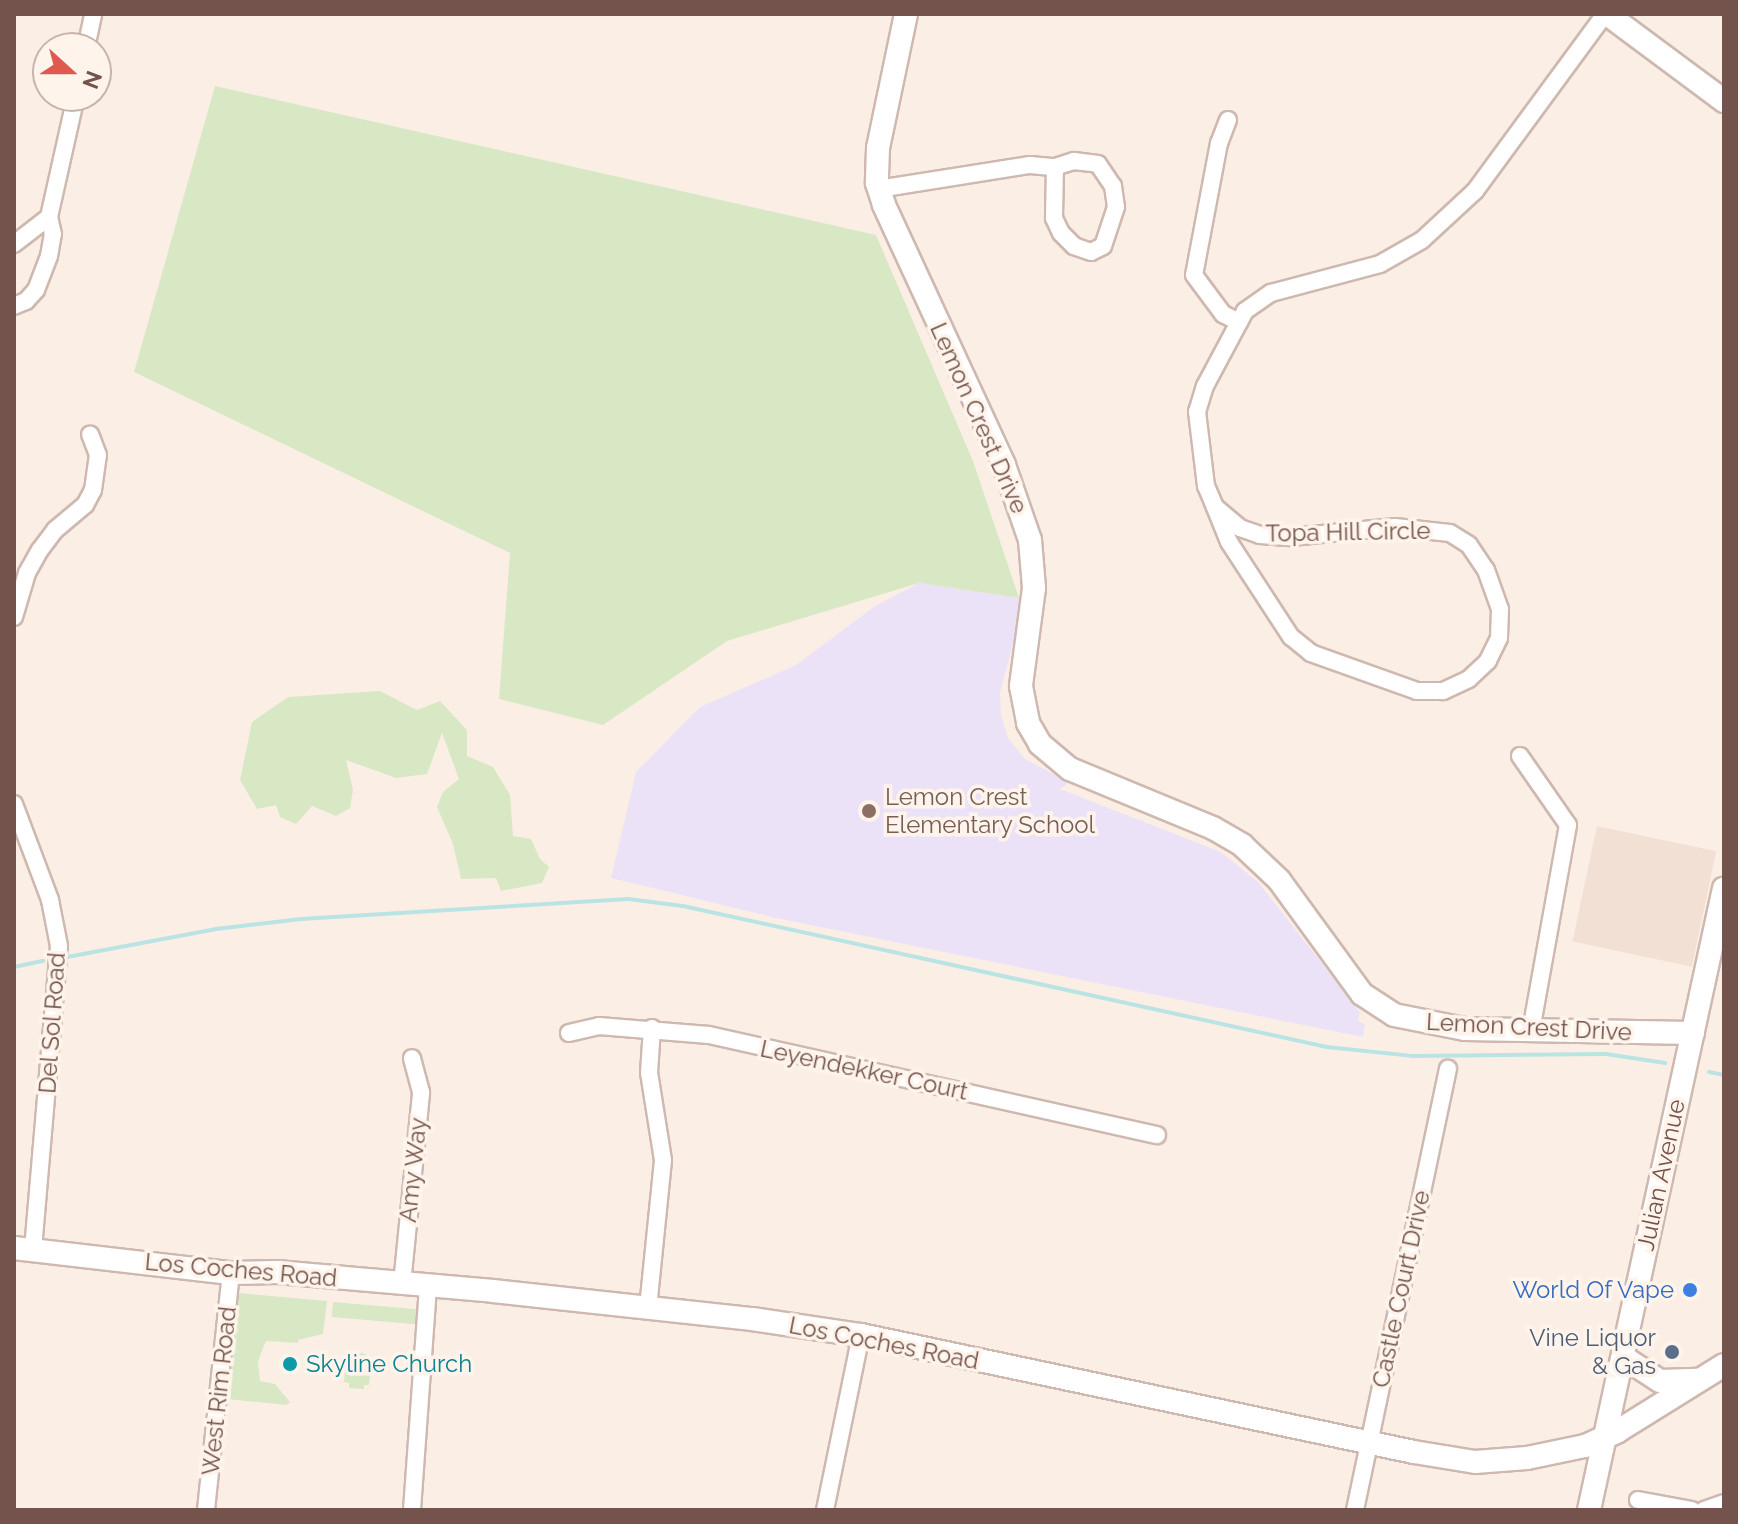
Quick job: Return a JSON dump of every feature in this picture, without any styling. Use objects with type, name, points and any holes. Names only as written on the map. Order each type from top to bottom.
[{"type":"street","name":"Lemon Crest Drive","points":[[906,14],[878,148],[878,189],[1004,465],[1030,540],[1034,588],[1021,686],[1028,723],[1040,744],[1070,769],[1213,828],[1242,845],[1271,871],[1351,980],[1378,1007],[1404,1019],[1439,1026],[1531,1031],[1693,1033]]},
{"type":"street","points":[[1606,14],[1724,101]]},
{"type":"street","name":"Topa Hill Circle","points":[[1215,507],[1240,528],[1260,535],[1306,536],[1395,527],[1450,533],[1469,545],[1486,570],[1500,609],[1499,638],[1488,661],[1469,679],[1443,691],[1417,691],[1311,653],[1291,637],[1229,542],[1206,486],[1197,412],[1205,386],[1245,311],[1271,293],[1380,264],[1422,240],[1475,191],[1606,14]]},
{"type":"street","points":[[14,306],[26,301],[36,290],[52,244],[49,217],[72,112]]},
{"type":"street","points":[[1228,120],[1219,143],[1194,275],[1223,314],[1239,322]]},
{"type":"street","points":[[878,189],[1030,165],[1055,167],[1074,161],[1098,164],[1113,186],[1116,207],[1103,246],[1091,252],[1074,246],[1061,233],[1054,218],[1055,167]]},
{"type":"street","points":[[14,244],[49,217]]},
{"type":"street","points":[[14,617],[27,573],[40,550],[55,530],[85,505],[93,490],[98,455],[90,434]]},
{"type":"street","points":[[1520,756],[1568,825],[1531,1031]]},
{"type":"street","name":"Del Sol Road","points":[[14,804],[50,900],[59,946],[23,1248]]},
{"type":"street","name":"Julian Avenue","points":[[1589,1510],[1724,888]]},
{"type":"street","name":"Leyendekker Court","points":[[569,1033],[599,1026],[709,1035],[1157,1135]]},
{"type":"street","points":[[648,1308],[663,1160],[650,1089],[652,1028]]},
{"type":"street","name":"Amy Way","points":[[402,1284],[421,1092],[412,1058]]},
{"type":"street","name":"Castle Court Drive","points":[[1355,1510],[1448,1069]]},
{"type":"street","name":"Los Coches Road","points":[[23,1248],[231,1273],[290,1273],[648,1308],[861,1335],[1442,1458],[1494,1462],[1562,1452],[1604,1439],[1724,1365]]},
{"type":"street","name":"West Rim Road","points":[[206,1510],[231,1273]]},
{"type":"street","points":[[412,1510],[428,1287]]},
{"type":"street","points":[[825,1510],[861,1335]]},
{"type":"street","points":[[1623,1357],[1660,1381],[1701,1380]]},
{"type":"street","points":[[1638,1500],[1692,1510]]},
{"type":"street","points":[[1704,1510],[1724,1503]]},
{"type":"shaded area","name":"Lemon Crest Elementary School","points":[[919,583],[1019,598],[1016,632],[1000,693],[1001,716],[1008,738],[1025,759],[1069,782],[1060,789],[1221,852],[1258,882],[1360,1012],[1358,1021],[1365,1024],[1363,1037],[776,918],[611,878],[636,772],[700,707],[796,665],[875,606]]},
{"type":"shaded area","points":[[1597,826],[1716,851],[1692,967],[1572,941]]},
{"type":"green space","points":[[215,86],[876,235],[973,461],[1019,598],[919,583],[727,641],[603,725],[499,699],[510,553],[134,372]]},
{"type":"green space","points":[[380,691],[417,710],[440,701],[467,730],[467,756],[493,767],[510,795],[513,836],[531,839],[540,859],[549,867],[542,883],[501,891],[496,878],[461,879],[453,844],[437,807],[443,792],[459,779],[442,733],[427,774],[396,778],[346,760],[353,790],[350,808],[336,816],[312,806],[296,824],[280,817],[276,805],[257,809],[240,780],[252,722],[288,697]]},
{"type":"green space","points":[[238,1293],[327,1301],[323,1334],[298,1340],[298,1343],[266,1341],[263,1348],[258,1362],[260,1381],[275,1384],[290,1402],[287,1405],[227,1399]]},
{"type":"green space","points":[[333,1302],[423,1310],[421,1325],[332,1317]]},
{"type":"green space","points":[[351,1352],[366,1354],[366,1359],[371,1360],[369,1385],[364,1385],[364,1389],[349,1388],[349,1383],[344,1382],[346,1357],[351,1357]]},
{"type":"waterway","points":[[67,957],[216,929],[301,919],[628,899],[683,906],[1327,1047],[1412,1056],[1606,1054],[1665,1063]]},
{"type":"waterway","points":[[14,967],[43,961]]},
{"type":"waterway","points":[[1709,1072],[1724,1075]]},
{"type":"place","name":"Lemon Crest Elementary School","points":[[869,811]]},
{"type":"place","name":"World Of Vape","points":[[1690,1290]]},
{"type":"place","name":"Vine Liquor & Gas","points":[[1672,1352]]},
{"type":"place","name":"Skyline Church","points":[[290,1364]]}]
